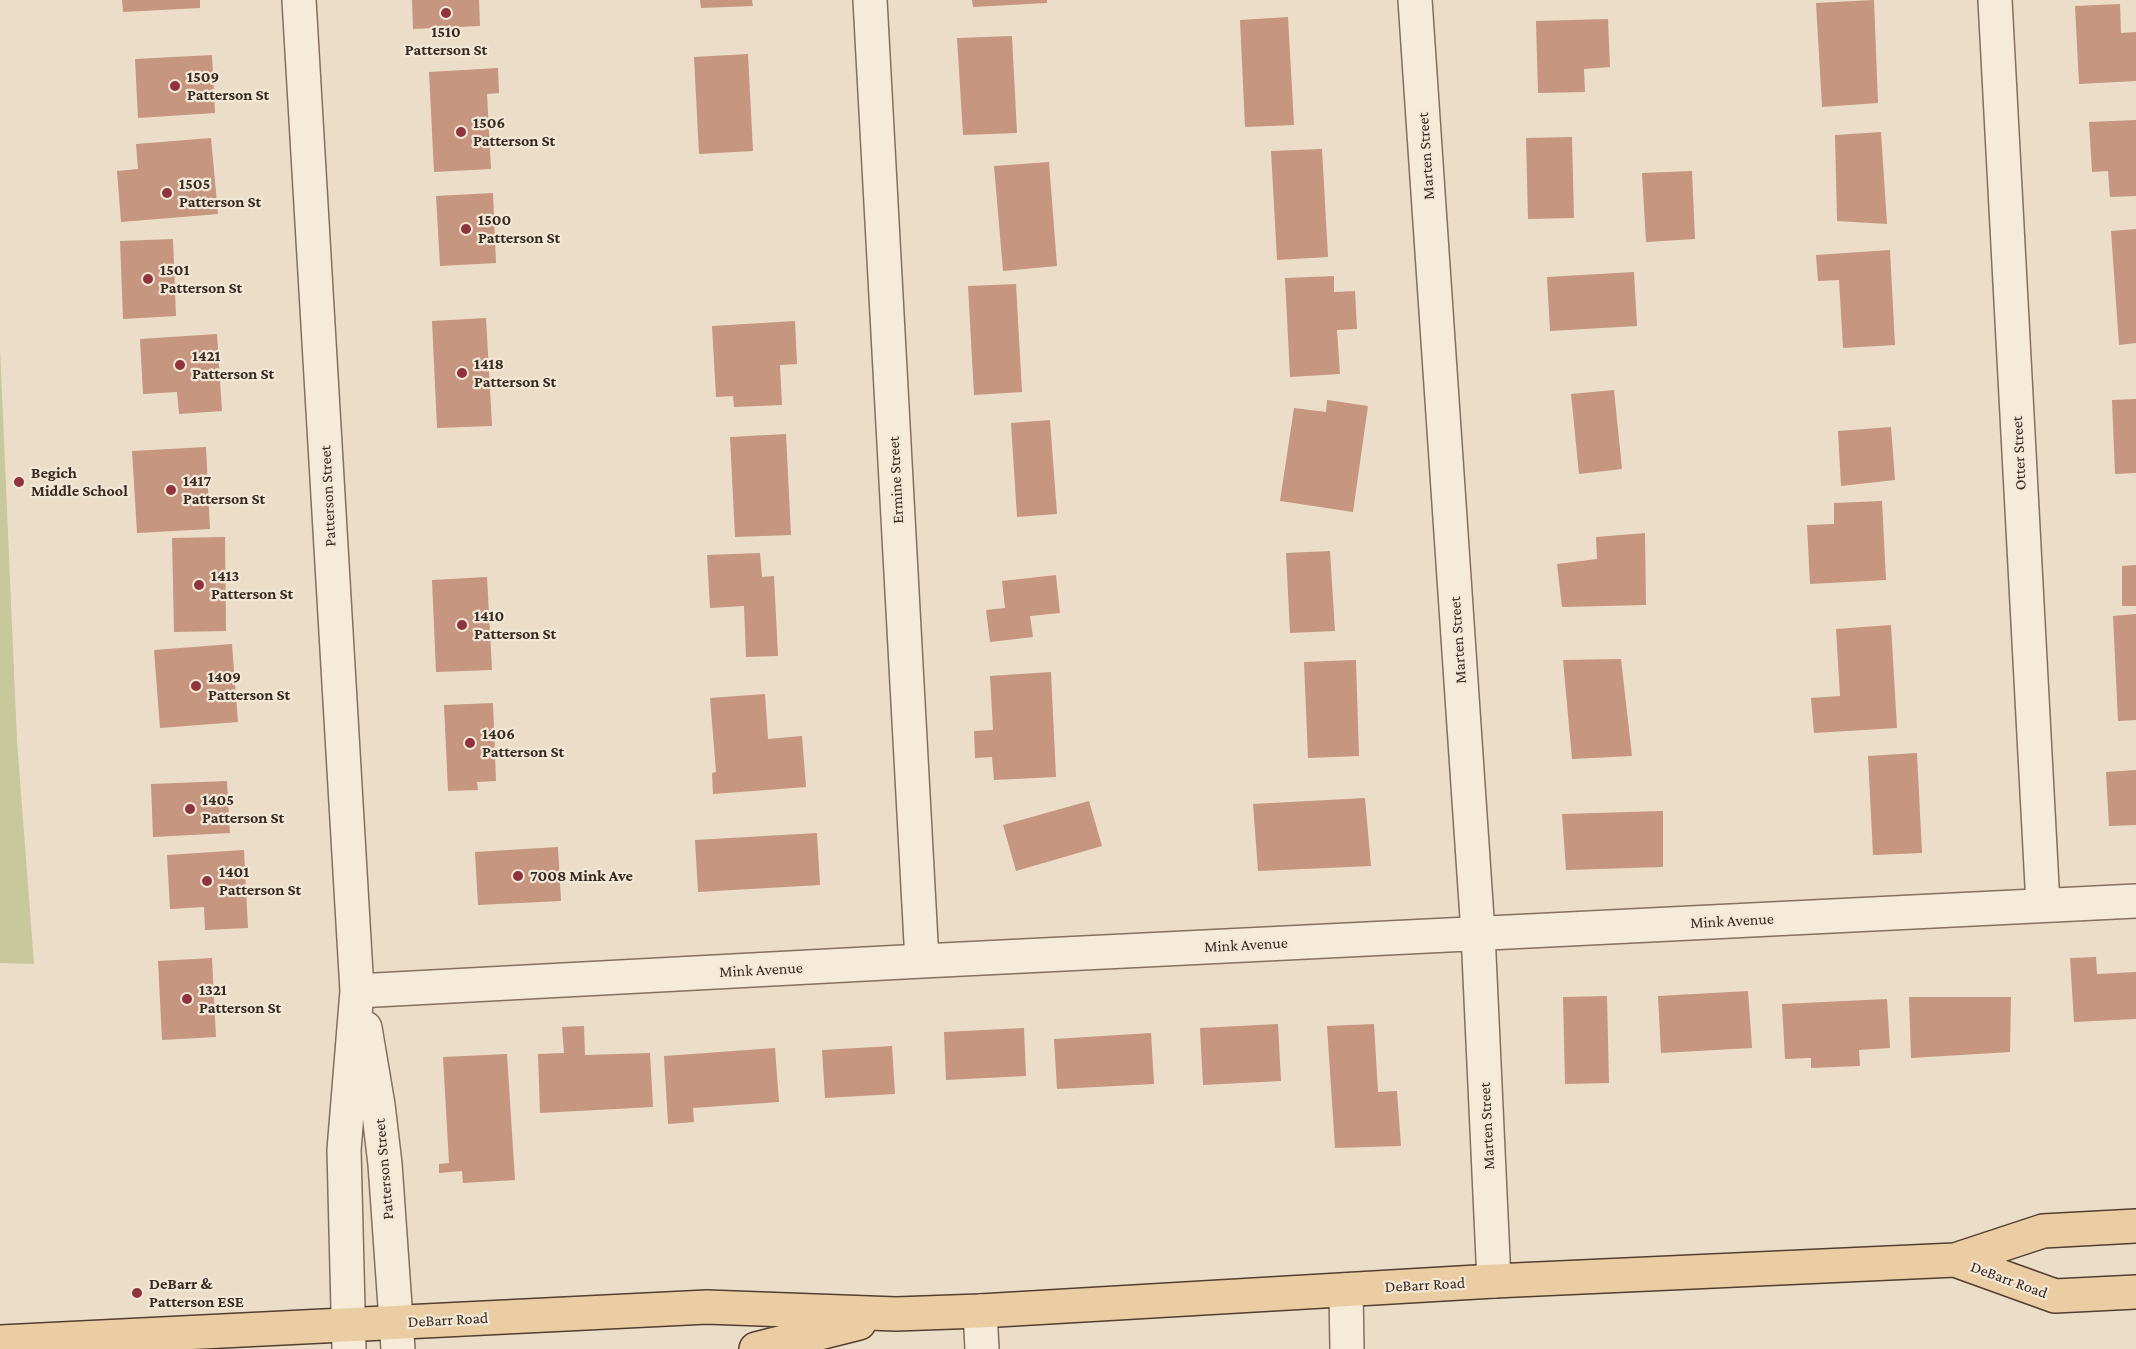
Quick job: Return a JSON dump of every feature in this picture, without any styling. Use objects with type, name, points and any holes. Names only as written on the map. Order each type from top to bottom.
[{"type":"main road","name":"DeBarr Road","points":[[0,1342],[397,1336],[707,1307],[896,1314],[980,1311],[1494,1281],[1955,1260],[2043,1232],[2136,1226]]},
{"type":"main road","name":"DeBarr Road","points":[[1955,1260],[2055,1296],[2136,1292]]},
{"type":"main road","name":"DeBarr Road","points":[[756,1349],[896,1314]]},
{"type":"street","name":"Patterson Street","points":[[299,0],[357,991],[344,1150],[349,1337]]},
{"type":"street","name":"Ermine Street","points":[[870,0],[922,961]]},
{"type":"street","name":"Marten Street","points":[[1415,0],[1478,933],[1494,1281]]},
{"type":"street","name":"Otter Street","points":[[1995,0],[2043,905]]},
{"type":"street","name":"Mink Avenue","points":[[357,991],[2136,901]]},
{"type":"street","name":"Patterson Street","points":[[357,991],[370,1049],[385,1164],[397,1336]]},
{"type":"street","points":[[1346,1290],[1347,1349]]},
{"type":"street","points":[[980,1311],[982,1349]]},
{"type":"green space","points":[[0,348],[17,741],[34,964],[0,963]]},
{"type":"building","points":[[122,0],[200,0],[200,8],[123,12]]},
{"type":"building","name":"1510 Patterson St","points":[[412,0],[479,0],[480,26],[413,29]]},
{"type":"building","points":[[700,0],[752,0],[753,6],[701,8]]},
{"type":"building","points":[[972,0],[1047,0],[1047,3],[973,7]]},
{"type":"building","points":[[1874,0],[1878,103],[1822,107],[1816,3]]},
{"type":"building","points":[[2120,4],[2121,33],[2136,32],[2136,81],[2079,84],[2075,6]]},
{"type":"building","points":[[1288,17],[1294,125],[1245,127],[1240,20]]},
{"type":"building","points":[[1608,19],[1610,67],[1584,69],[1585,92],[1538,93],[1536,21]]},
{"type":"building","points":[[1012,36],[1017,133],[963,135],[957,38]]},
{"type":"building","points":[[748,54],[753,151],[699,154],[694,57]]},
{"type":"building","name":"1509 Patterson St","points":[[212,55],[215,113],[138,118],[135,59]]},
{"type":"building","name":"1506 Patterson St","points":[[498,68],[499,93],[487,94],[491,169],[434,172],[429,72]]},
{"type":"building","points":[[2136,120],[2136,196],[2110,197],[2108,171],[2092,172],[2089,122]]},
{"type":"building","points":[[1881,132],[1887,224],[1837,221],[1835,135]]},
{"type":"building","points":[[1572,137],[1574,218],[1528,219],[1526,138]]},
{"type":"building","name":"1505 Patterson St","points":[[211,138],[218,214],[121,222],[117,171],[138,169],[136,144]]},
{"type":"building","points":[[1322,149],[1328,257],[1277,260],[1271,151]]},
{"type":"building","points":[[1049,162],[1057,266],[1003,271],[994,166]]},
{"type":"building","points":[[1692,171],[1695,239],[1646,242],[1642,173]]},
{"type":"building","name":"1500 Patterson St","points":[[493,193],[496,263],[440,266],[436,196]]},
{"type":"building","points":[[2136,229],[2136,343],[2119,345],[2111,231]]},
{"type":"building","name":"1501 Patterson St","points":[[173,239],[176,316],[123,319],[120,241]]},
{"type":"building","points":[[1890,250],[1895,345],[1843,348],[1839,280],[1818,281],[1816,255]]},
{"type":"building","points":[[1634,272],[1637,326],[1550,331],[1547,277]]},
{"type":"building","points":[[1334,276],[1334,292],[1355,291],[1357,329],[1337,330],[1340,374],[1290,377],[1285,278]]},
{"type":"building","points":[[1016,284],[1022,392],[974,395],[968,286]]},
{"type":"building","name":"1418 Patterson St","points":[[486,318],[492,426],[437,428],[432,321]]},
{"type":"building","points":[[795,321],[797,364],[780,365],[782,405],[734,407],[733,396],[716,397],[712,326]]},
{"type":"building","name":"1421 Patterson St","points":[[217,334],[222,411],[179,414],[177,392],[143,394],[140,339]]},
{"type":"building","points":[[1614,390],[1622,469],[1579,474],[1571,394]]},
{"type":"building","points":[[2136,399],[2136,473],[2115,474],[2112,400]]},
{"type":"building","points":[[1327,400],[1368,406],[1353,512],[1280,501],[1294,408],[1326,412]]},
{"type":"building","points":[[1050,420],[1057,514],[1017,517],[1011,423]]},
{"type":"building","points":[[1891,427],[1895,480],[1841,486],[1838,431]]},
{"type":"building","points":[[786,434],[791,535],[735,537],[730,437]]},
{"type":"building","name":"1417 Patterson St","points":[[206,447],[210,529],[137,533],[132,451]]},
{"type":"building","points":[[1882,501],[1886,580],[1810,584],[1807,525],[1834,524],[1834,503]]},
{"type":"building","points":[[1645,533],[1646,605],[1562,607],[1557,564],[1597,559],[1596,537]]},
{"type":"building","name":"1413 Patterson St","points":[[225,537],[226,631],[174,632],[172,538]]},
{"type":"building","points":[[1330,551],[1335,631],[1290,633],[1286,553]]},
{"type":"building","points":[[760,553],[762,577],[774,576],[778,656],[746,657],[744,606],[710,608],[707,555]]},
{"type":"building","points":[[2136,565],[2136,606],[2122,606],[2122,566]]},
{"type":"building","points":[[1056,575],[1060,613],[1030,616],[1033,637],[990,642],[986,610],[1005,608],[1002,581]]},
{"type":"building","name":"1410 Patterson St","points":[[487,577],[492,670],[436,672],[432,580]]},
{"type":"building","points":[[2136,614],[2136,720],[2118,721],[2113,616]]},
{"type":"building","points":[[1891,625],[1897,728],[1814,733],[1811,698],[1840,696],[1836,629]]},
{"type":"building","name":"1409 Patterson St","points":[[232,644],[238,722],[160,728],[154,650]]},
{"type":"building","points":[[1621,659],[1632,756],[1572,759],[1563,660]]},
{"type":"building","points":[[1356,660],[1359,756],[1308,758],[1304,662]]},
{"type":"building","points":[[1051,672],[1056,777],[994,780],[992,757],[975,758],[974,731],[993,730],[990,676]]},
{"type":"building","points":[[765,694],[768,739],[802,736],[806,787],[713,794],[712,773],[716,772],[710,698]]},
{"type":"building","name":"1406 Patterson St","points":[[493,703],[496,781],[477,782],[478,790],[448,791],[444,705]]},
{"type":"building","points":[[1917,753],[1922,853],[1873,855],[1868,756]]},
{"type":"building","points":[[2136,770],[2136,825],[2109,826],[2106,772]]},
{"type":"building","name":"1405 Patterson St","points":[[227,781],[230,833],[153,837],[151,784]]},
{"type":"building","points":[[1365,798],[1371,866],[1258,871],[1253,804]]},
{"type":"building","points":[[1089,801],[1102,846],[1016,871],[1003,825]]},
{"type":"building","points":[[1663,811],[1663,867],[1566,870],[1562,814]]},
{"type":"building","points":[[817,833],[820,885],[698,892],[695,840]]},
{"type":"building","name":"7008 Mink Ave","points":[[558,847],[561,901],[478,905],[475,852]]},
{"type":"building","name":"1401 Patterson St","points":[[244,850],[248,928],[205,930],[204,907],[170,909],[167,855]]},
{"type":"building","points":[[2096,957],[2097,974],[2136,972],[2136,1019],[2074,1022],[2070,958]]},
{"type":"building","name":"1321 Patterson St","points":[[212,958],[216,1037],[162,1040],[158,961]]},
{"type":"building","points":[[1748,991],[1752,1048],[1661,1053],[1658,996]]},
{"type":"building","points":[[1607,996],[1609,1083],[1565,1084],[1563,997]]},
{"type":"building","points":[[1909,997],[2011,997],[2010,1052],[1911,1058]]},
{"type":"building","points":[[1887,999],[1890,1048],[1859,1050],[1860,1066],[1811,1068],[1811,1058],[1785,1059],[1782,1004]]},
{"type":"building","points":[[1278,1024],[1281,1081],[1203,1085],[1200,1028]]},
{"type":"building","points":[[1374,1024],[1378,1092],[1397,1091],[1401,1146],[1335,1148],[1327,1026]]},
{"type":"building","points":[[584,1026],[585,1055],[650,1053],[653,1107],[540,1113],[538,1054],[564,1053],[562,1027]]},
{"type":"building","points":[[1024,1028],[1026,1076],[946,1080],[944,1032]]},
{"type":"building","points":[[1151,1033],[1154,1084],[1057,1089],[1054,1039]]},
{"type":"building","points":[[892,1046],[895,1094],[825,1098],[822,1050]]},
{"type":"building","points":[[775,1048],[779,1102],[693,1108],[694,1122],[668,1124],[664,1056]]},
{"type":"building","points":[[507,1054],[515,1180],[463,1183],[462,1171],[439,1173],[439,1164],[449,1163],[443,1057]]},
{"type":"place","name":"1510 Patterson St","points":[[446,13]]},
{"type":"place","name":"1509 Patterson St","points":[[175,86]]},
{"type":"place","name":"1506 Patterson St","points":[[461,132]]},
{"type":"place","name":"1505 Patterson St","points":[[167,193]]},
{"type":"place","name":"1500 Patterson St","points":[[466,229]]},
{"type":"place","name":"1501 Patterson St","points":[[148,279]]},
{"type":"place","name":"1421 Patterson St","points":[[180,365]]},
{"type":"place","name":"1418 Patterson St","points":[[462,373]]},
{"type":"place","name":"Begich Middle School","points":[[19,482]]},
{"type":"place","name":"1417 Patterson St","points":[[171,490]]},
{"type":"place","name":"1413 Patterson St","points":[[199,585]]},
{"type":"place","name":"1410 Patterson St","points":[[462,625]]},
{"type":"place","name":"1409 Patterson St","points":[[196,686]]},
{"type":"place","name":"1406 Patterson St","points":[[470,743]]},
{"type":"place","name":"1405 Patterson St","points":[[190,809]]},
{"type":"place","name":"7008 Mink Ave","points":[[518,876]]},
{"type":"place","name":"1401 Patterson St","points":[[207,881]]},
{"type":"place","name":"1321 Patterson St","points":[[187,999]]},
{"type":"place","name":"DeBarr & Patterson ESE","points":[[137,1293]]}]
